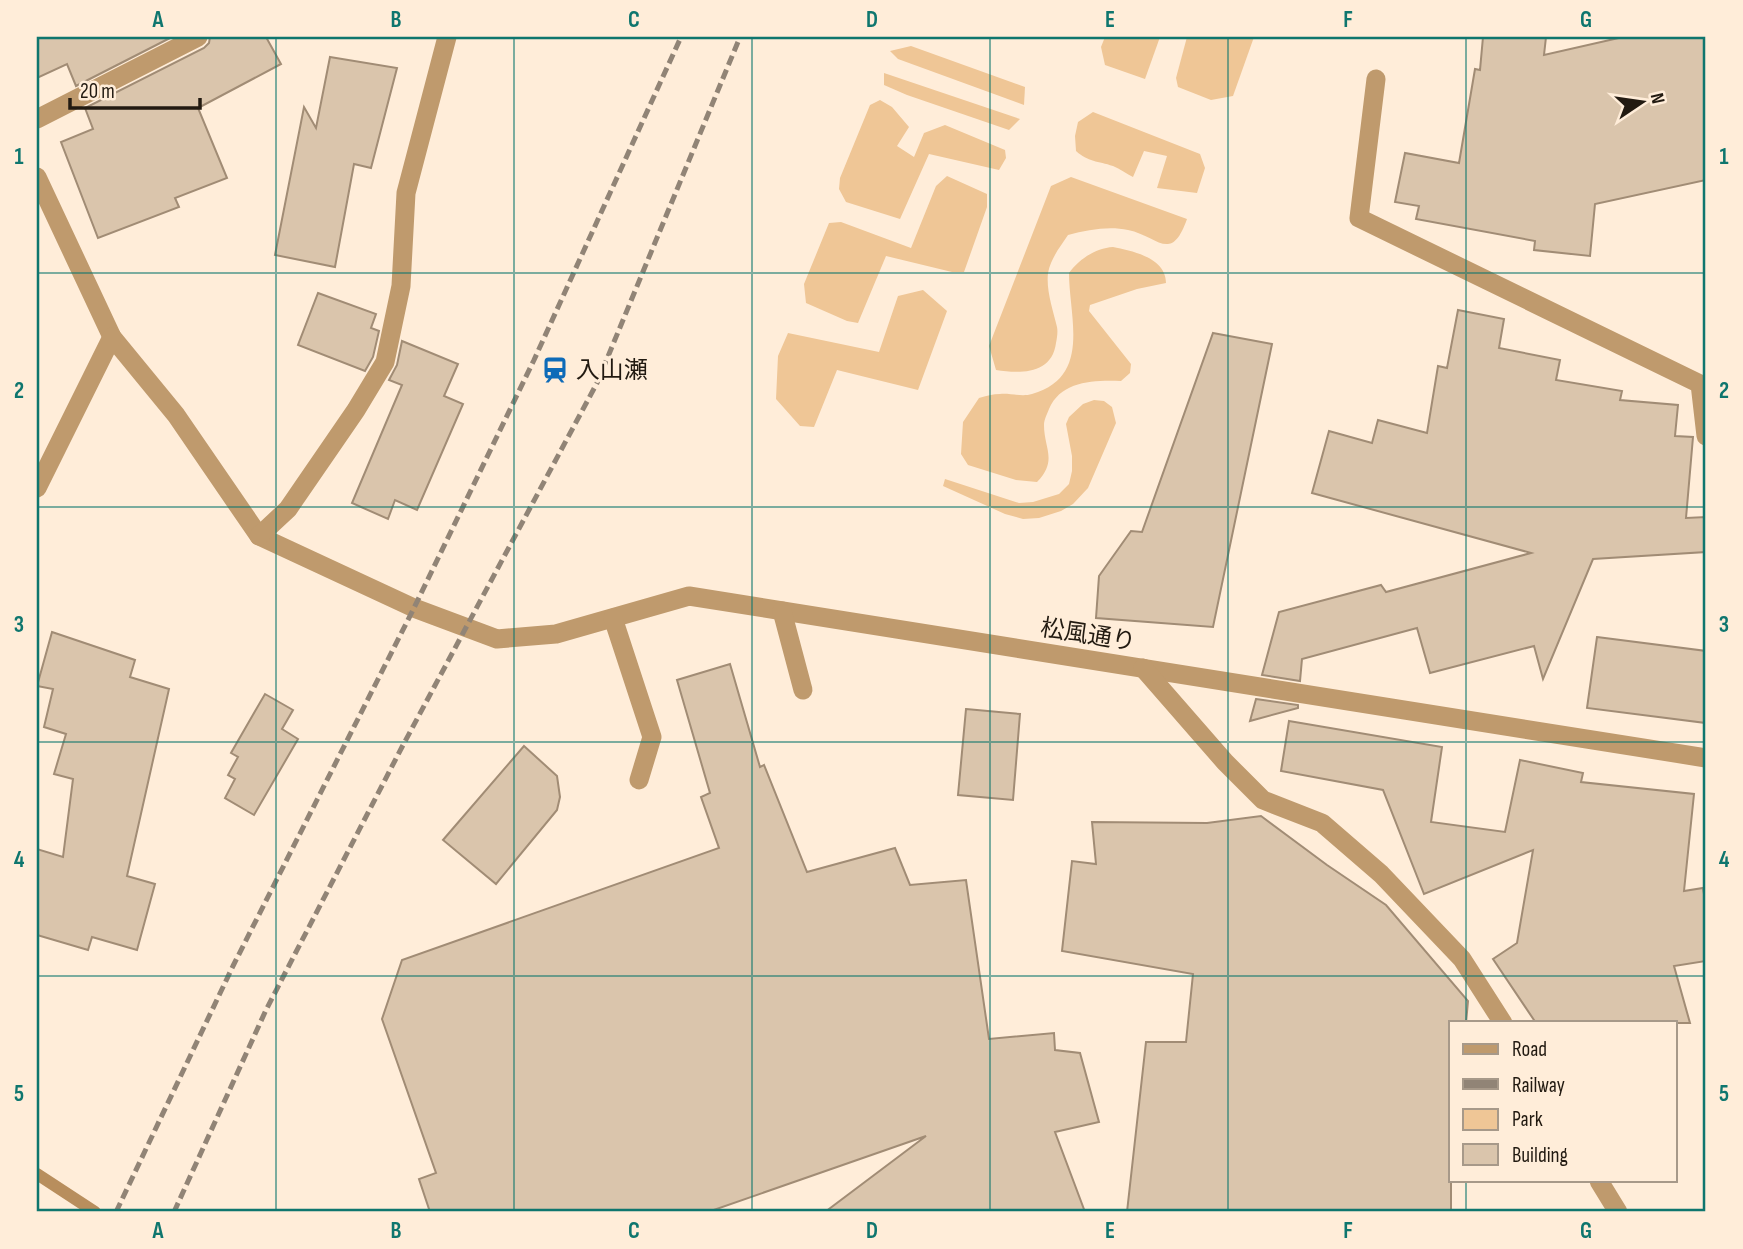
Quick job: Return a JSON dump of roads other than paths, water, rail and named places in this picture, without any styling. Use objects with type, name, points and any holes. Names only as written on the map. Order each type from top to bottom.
[{"type":"street","points":[[37,119],[198,37]]},
{"type":"street","points":[[37,177],[111,337],[176,415],[259,536],[288,509],[356,410],[385,362],[401,286],[406,193],[447,37]]},
{"type":"street","points":[[1376,79],[1359,218],[1700,384],[1706,436]]},
{"type":"street","points":[[37,488],[111,337]]},
{"type":"street","name":"松風通り","points":[[259,536],[414,608],[497,639],[556,634],[689,596],[1706,758]]},
{"type":"street","points":[[782,611],[803,690]]},
{"type":"street","points":[[612,618],[652,737],[639,780]]},
{"type":"street","points":[[1143,668],[1225,762],[1263,800],[1322,823],[1381,874],[1462,959],[1502,1021]]},
{"type":"street","points":[[1600,1182],[1618,1212]]},
{"type":"waterway","points":[[37,1174],[95,1212]]},
{"type":"railway","points":[[116,1212],[233,966],[414,608],[534,360],[681,37]]},
{"type":"railway","points":[[174,1212],[266,1010],[402,747],[597,383],[740,37]]},
{"type":"place","name":"入山瀬","points":[[555,370]]}]
